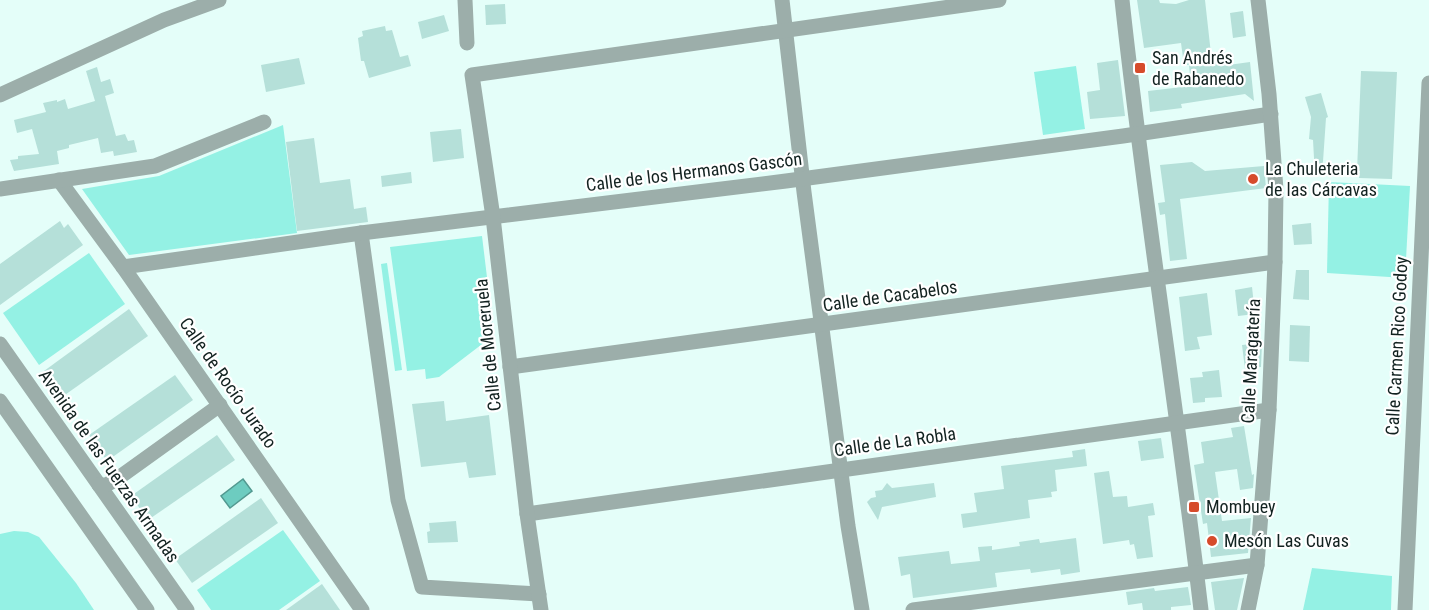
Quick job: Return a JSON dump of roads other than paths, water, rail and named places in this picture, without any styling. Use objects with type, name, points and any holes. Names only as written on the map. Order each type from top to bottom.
[{"type":"street","points":[[0,95],[164,20],[219,0]]},
{"type":"street","points":[[465,0],[467,42]]},
{"type":"street","points":[[782,0],[802,179],[848,526],[862,610]]},
{"type":"street","points":[[786,30],[999,0]]},
{"type":"street","points":[[1122,0],[1137,134],[1178,424],[1201,610]]},
{"type":"street","name":"Calle Maragatería","points":[[1248,610],[1257,565],[1269,410],[1275,262],[1276,190],[1271,114],[1257,0]]},
{"type":"street","name":"Calle de Moreruela","points":[[541,610],[527,514],[493,217],[472,75],[786,30]]},
{"type":"street","name":"Calle Carmen Rico Godoy","points":[[1405,610],[1429,83]]},
{"type":"street","name":"Calle de los Hermanos Gascón","points":[[123,267],[361,233],[802,179],[1271,114]]},
{"type":"street","points":[[0,189],[155,166],[264,122]]},
{"type":"street","name":"Calle de Rocío Jurado","points":[[59,180],[123,267],[362,610]]},
{"type":"street","points":[[361,233],[398,500],[422,587],[539,594]]},
{"type":"street","name":"Calle de Cacabelos","points":[[510,367],[1275,262]]},
{"type":"street","name":"Avenida de las Fuerzas Armadas","points":[[0,344],[187,610]]},
{"type":"street","points":[[0,401],[147,610]]},
{"type":"street","points":[[99,485],[106,485],[117,479],[220,405]]},
{"type":"street","name":"Calle de La Robla","points":[[527,514],[1269,410]]},
{"type":"street","points":[[913,610],[1257,565]]},
{"type":"place","name":"San Andrés de Rabanedo","points":[[1140,68]]},
{"type":"place","name":"La Chuleteria de las Cárcavas","points":[[1253,179]]},
{"type":"place","name":"Mombuey","points":[[1194,507]]},
{"type":"place","name":"Mesón Las Cuvas","points":[[1212,541]]}]
